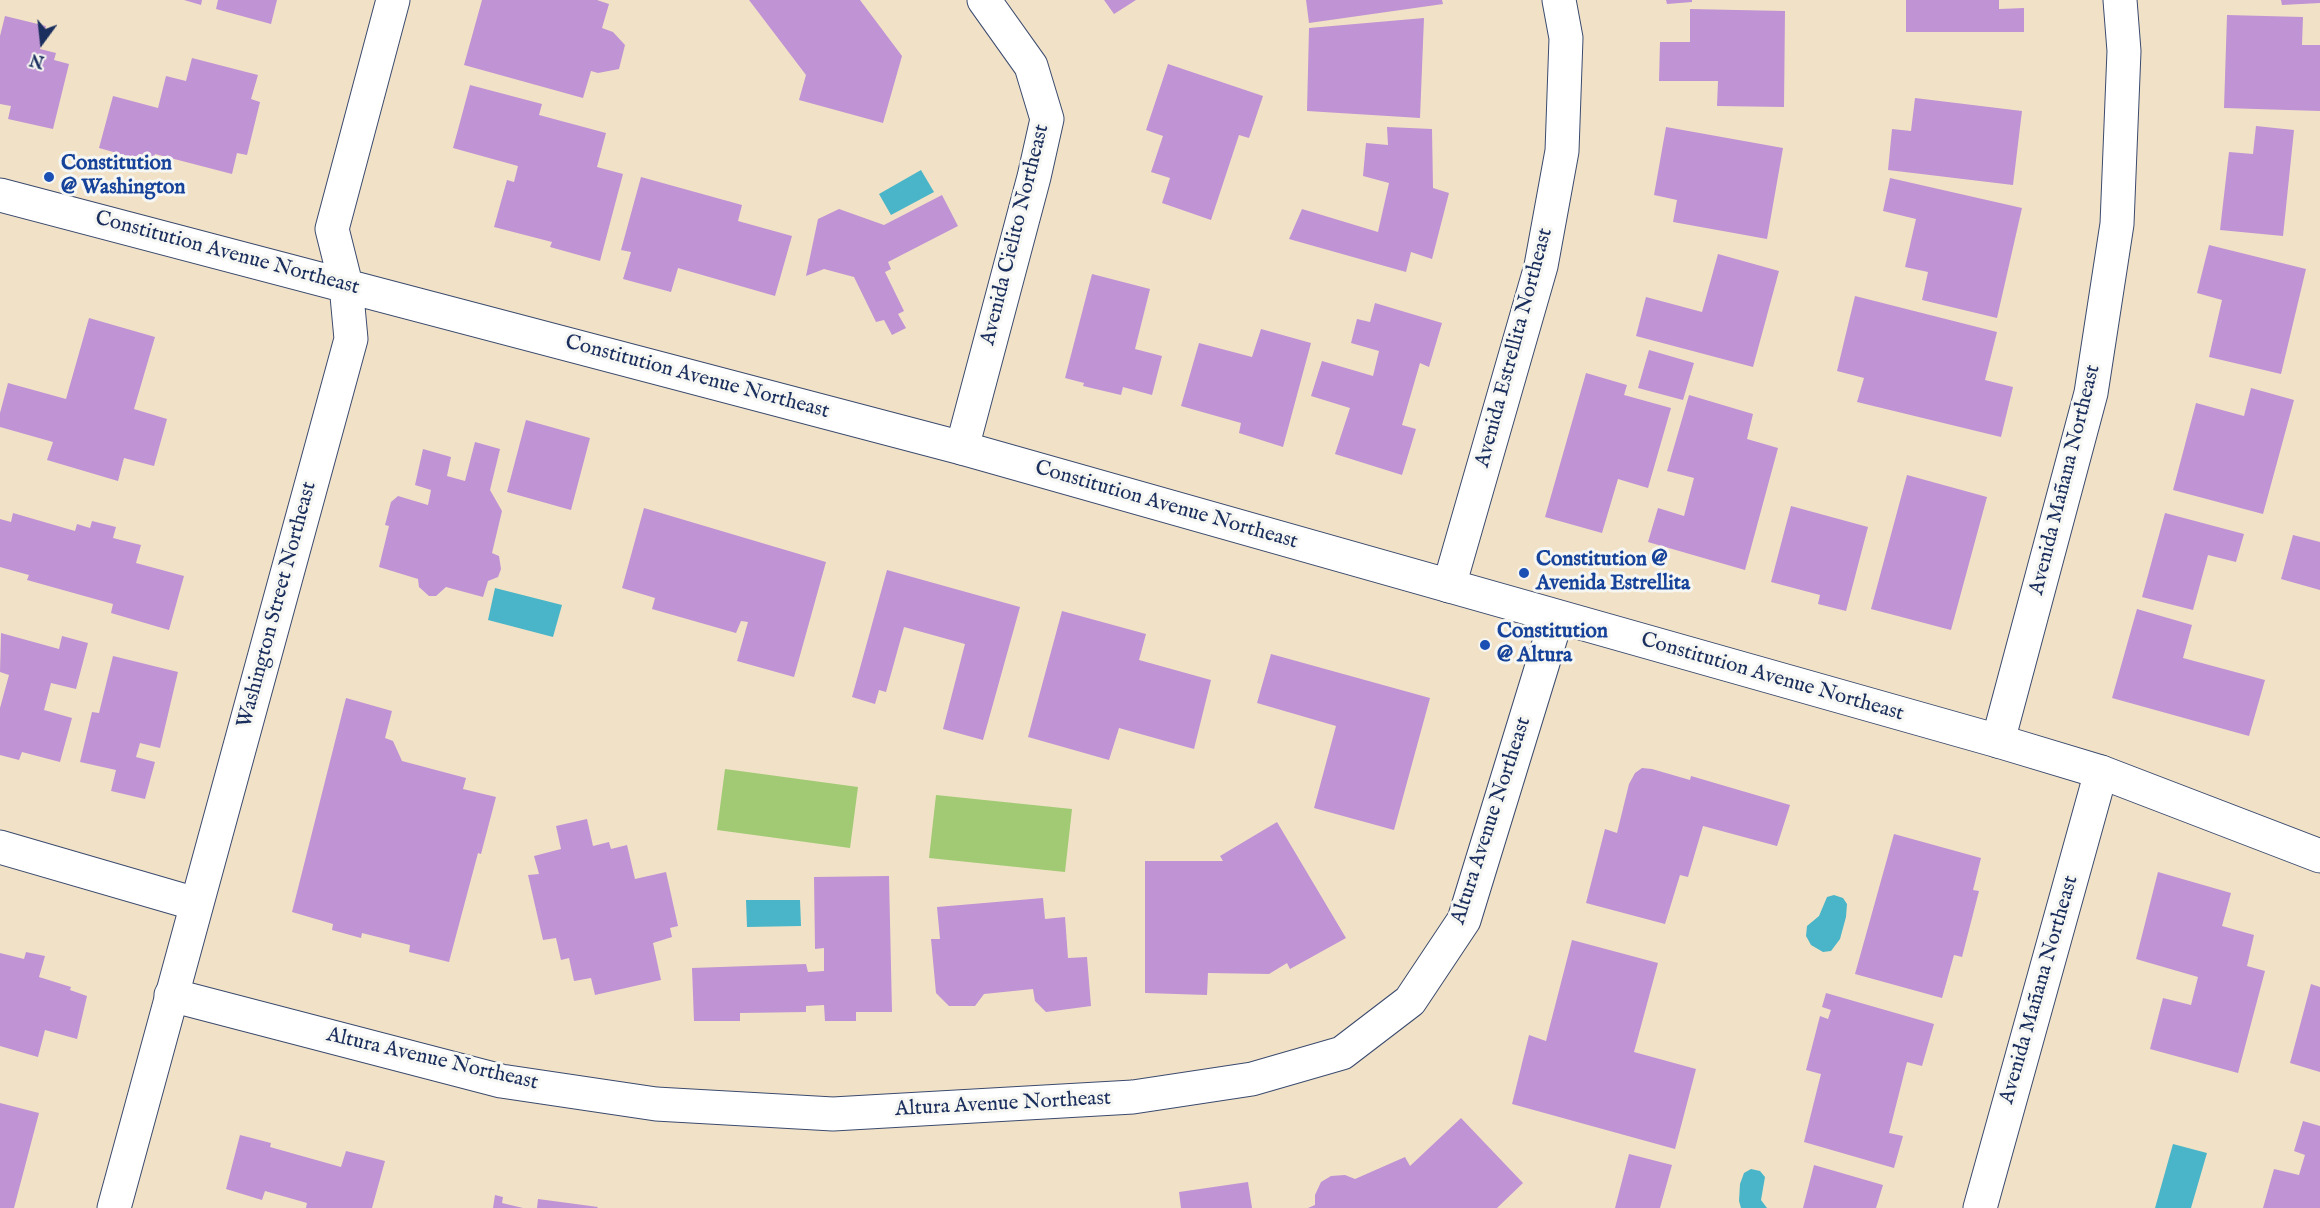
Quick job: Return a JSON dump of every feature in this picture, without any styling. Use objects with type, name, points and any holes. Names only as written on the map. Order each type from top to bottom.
[{"type":"street","name":"Washington Street Northeast","points":[[114,1208],[351,339],[346,285],[332,229],[393,0]]},
{"type":"street","name":"Avenida Cielito Northeast","points":[[962,448],[1034,177],[1047,119],[1031,66],[984,0]]},
{"type":"street","name":"Avenida Estrellita Northeast","points":[[1449,586],[1543,254],[1562,151],[1566,38],[1559,0]]},
{"type":"street","name":"Avenida Mañana Northeast","points":[[1998,741],[2091,393],[2117,224],[2124,51],[2120,0]]},
{"type":"street","name":"Constitution Avenue Northeast","points":[[0,195],[962,448],[1998,741],[2101,772],[2320,856]]},
{"type":"street","name":"Altura Avenue Northeast","points":[[171,995],[501,1081],[656,1104],[833,1114],[1133,1097],[1252,1079],[1342,1053],[1410,1001],[1464,920],[1557,617]]},
{"type":"street","name":"Avenida Mañana Northeast","points":[[1980,1208],[2101,772]]},
{"type":"street","points":[[0,848],[196,904]]},
{"type":"green space","points":[[725,769],[858,787],[850,848],[717,830]]},
{"type":"green space","points":[[936,795],[1072,809],[1065,872],[929,858]]},
{"type":"water","points":[[921,170],[934,192],[891,215],[879,194]]},
{"type":"water","points":[[495,588],[562,605],[553,637],[488,620]]},
{"type":"water","points":[[1834,895],[1843,898],[1847,904],[1846,917],[1840,939],[1831,951],[1823,952],[1811,945],[1806,936],[1807,926],[1819,916],[1827,897]]},
{"type":"water","points":[[746,900],[800,900],[801,926],[747,927]]},
{"type":"water","points":[[2173,1144],[2207,1153],[2191,1208],[2155,1208]]},
{"type":"water","points":[[1751,1169],[1760,1171],[1765,1177],[1761,1200],[1767,1208],[1741,1208],[1740,1184],[1744,1173]]},
{"type":"building","points":[[184,0],[202,0],[201,5]]},
{"type":"building","points":[[218,0],[277,0],[271,24],[216,9]]},
{"type":"building","points":[[482,0],[597,0],[609,4],[602,28],[613,32],[625,45],[619,69],[598,73],[591,71],[583,98],[464,65]]},
{"type":"building","points":[[749,0],[860,0],[902,56],[883,123],[799,100],[806,75]]},
{"type":"building","points":[[1104,0],[1136,0],[1114,14]]},
{"type":"building","points":[[1306,0],[1442,0],[1443,4],[1309,23]]},
{"type":"building","points":[[1666,0],[1692,0],[1692,2],[1667,4]]},
{"type":"building","points":[[1906,0],[1999,0],[1999,9],[2024,8],[2024,32],[1906,32]]},
{"type":"building","points":[[2281,0],[2320,0],[2320,3],[2282,5]]},
{"type":"building","points":[[1690,9],[1785,11],[1784,107],[1717,106],[1718,81],[1659,81],[1660,42],[1690,42]]},
{"type":"building","points":[[2227,15],[2303,17],[2302,45],[2320,45],[2320,111],[2224,108]]},
{"type":"building","points":[[5,16],[46,26],[40,49],[56,53],[54,60],[69,64],[53,129],[8,119],[11,106],[0,104],[0,36]]},
{"type":"building","points":[[1424,18],[1420,118],[1307,111],[1309,28]]},
{"type":"building","points":[[192,58],[258,75],[251,99],[260,102],[247,155],[237,153],[232,174],[155,154],[153,163],[99,148],[113,96],[158,108],[166,76],[186,81]]},
{"type":"building","points":[[1168,64],[1263,96],[1249,138],[1239,135],[1211,220],[1162,203],[1170,178],[1151,172],[1163,136],[1146,130]]},
{"type":"building","points":[[470,85],[542,104],[539,115],[606,133],[597,167],[623,174],[600,261],[550,247],[552,242],[494,227],[507,180],[514,182],[518,166],[453,148]]},
{"type":"building","points":[[1915,98],[2022,111],[2013,185],[1888,170],[1892,129],[1911,131]]},
{"type":"building","points":[[2256,126],[2294,130],[2283,236],[2220,230],[2229,152],[2253,154]]},
{"type":"building","points":[[1387,127],[1432,129],[1433,188],[1449,193],[1432,259],[1411,252],[1406,272],[1289,239],[1302,209],[1378,232],[1389,183],[1363,176],[1366,143],[1388,145]]},
{"type":"building","points":[[1666,127],[1783,148],[1767,239],[1673,222],[1677,200],[1654,195]]},
{"type":"building","points":[[641,177],[742,205],[738,221],[792,236],[775,296],[678,268],[671,292],[623,279],[631,252],[621,250]]},
{"type":"building","points":[[1890,178],[2022,208],[1997,318],[1922,300],[1928,272],[1905,267],[1916,219],[1883,211]]},
{"type":"building","points":[[942,195],[958,226],[888,262],[891,269],[885,272],[904,311],[898,314],[906,328],[892,335],[884,320],[876,322],[854,277],[824,269],[806,276],[818,219],[839,209],[884,225]]},
{"type":"building","points":[[2209,245],[2306,269],[2281,374],[2209,357],[2222,300],[2197,293]]},
{"type":"building","points":[[1718,254],[1779,271],[1753,367],[1636,336],[1646,297],[1702,312]]},
{"type":"building","points":[[1092,274],[1150,289],[1135,349],[1162,356],[1152,395],[1123,387],[1121,395],[1083,386],[1084,383],[1065,378]]},
{"type":"building","points":[[1855,296],[1997,332],[1985,380],[2013,387],[2001,437],[1857,402],[1864,378],[1837,371]]},
{"type":"building","points":[[1375,303],[1442,323],[1429,367],[1420,363],[1402,425],[1416,429],[1402,475],[1335,454],[1350,408],[1311,396],[1322,361],[1373,376],[1379,351],[1351,343],[1357,319],[1370,322]]},
{"type":"building","points":[[89,318],[155,337],[134,409],[167,419],[154,466],[124,458],[118,481],[47,460],[53,442],[0,427],[0,413],[8,383],[66,399]]},
{"type":"building","points":[[1261,329],[1311,343],[1283,447],[1239,433],[1241,423],[1181,406],[1199,343],[1252,357]]},
{"type":"building","points":[[1649,350],[1694,363],[1683,400],[1638,388]]},
{"type":"building","points":[[1586,373],[1627,385],[1624,395],[1671,408],[1648,488],[1618,479],[1602,533],[1545,517]]},
{"type":"building","points":[[2251,388],[2294,400],[2263,514],[2173,490],[2196,403],[2244,416]]},
{"type":"building","points":[[1689,395],[1753,414],[1747,439],[1778,448],[1745,570],[1648,542],[1658,508],[1684,516],[1694,478],[1667,471]]},
{"type":"building","points":[[526,420],[590,438],[571,510],[507,492]]},
{"type":"building","points":[[475,442],[500,449],[490,490],[502,511],[492,553],[499,556],[501,569],[498,577],[488,581],[483,597],[446,587],[436,596],[429,596],[419,587],[418,579],[379,567],[389,526],[385,525],[391,502],[398,496],[428,505],[431,490],[415,485],[423,449],[451,457],[447,476],[465,481]]},
{"type":"building","points":[[1907,475],[1987,497],[1951,630],[1871,609]]},
{"type":"building","points":[[1791,506],[1868,527],[1846,611],[1818,604],[1820,595],[1771,582]]},
{"type":"building","points":[[644,508],[826,562],[794,677],[737,661],[748,622],[741,621],[736,633],[652,609],[655,598],[622,588]]},
{"type":"building","points":[[13,513],[75,531],[77,524],[90,528],[92,521],[116,527],[113,538],[141,545],[136,563],[184,576],[169,630],[111,613],[113,604],[27,580],[29,575],[0,567],[0,519],[11,522]]},
{"type":"building","points":[[2165,513],[2244,534],[2236,562],[2208,555],[2193,610],[2142,597]]},
{"type":"building","points":[[2293,535],[2320,542],[2320,590],[2281,579]]},
{"type":"building","points":[[887,570],[1020,607],[983,740],[943,729],[965,644],[904,627],[886,692],[879,690],[875,704],[852,697]]},
{"type":"building","points":[[2137,609],[2192,625],[2183,658],[2265,680],[2249,736],[2112,698]]},
{"type":"building","points":[[1062,611],[1146,634],[1139,660],[1211,680],[1194,749],[1119,728],[1109,760],[1028,737]]},
{"type":"building","points":[[1,633],[59,649],[62,636],[88,643],[76,689],[51,683],[44,710],[72,718],[60,762],[22,752],[19,760],[0,755],[0,708],[9,675],[0,672]]},
{"type":"building","points":[[1271,654],[1430,698],[1394,830],[1314,808],[1336,726],[1257,703]]},
{"type":"building","points":[[113,656],[178,672],[160,748],[140,743],[136,757],[155,762],[145,799],[111,791],[116,770],[80,762],[92,712],[99,713]]},
{"type":"building","points":[[346,698],[392,711],[385,738],[393,741],[402,761],[466,778],[463,789],[496,797],[481,854],[478,853],[449,962],[409,952],[410,945],[362,933],[361,938],[332,930],[333,924],[292,912]]},
{"type":"building","points":[[1642,768],[1690,780],[1691,776],[1790,805],[1777,846],[1703,826],[1688,877],[1680,875],[1665,924],[1586,903],[1605,829],[1617,833],[1629,784],[1635,773]]},
{"type":"building","points":[[587,819],[593,846],[609,842],[611,849],[627,845],[635,879],[666,872],[678,926],[670,928],[672,937],[653,943],[661,980],[595,995],[591,978],[574,981],[569,958],[561,960],[556,938],[543,940],[528,875],[539,874],[534,856],[561,849],[556,826]]},
{"type":"building","points":[[1277,822],[1346,938],[1290,969],[1287,963],[1269,974],[1208,973],[1207,995],[1145,993],[1145,861],[1223,861],[1220,856]]},
{"type":"building","points":[[1894,834],[1981,858],[1973,890],[1979,891],[1962,957],[1954,955],[1942,998],[1855,974]]},
{"type":"building","points":[[2158,872],[2231,893],[2222,926],[2254,935],[2247,966],[2265,971],[2238,1073],[2150,1049],[2163,998],[2191,1005],[2198,977],[2136,959]]},
{"type":"building","points":[[889,876],[892,1012],[856,1012],[856,1021],[825,1021],[824,1005],[806,1006],[806,1012],[740,1013],[740,1021],[694,1021],[692,968],[806,964],[808,972],[824,971],[824,948],[815,949],[814,877]]},
{"type":"building","points":[[1043,898],[1045,919],[1065,917],[1068,958],[1087,957],[1091,1006],[1046,1012],[1035,1001],[1033,989],[984,994],[975,1006],[949,1006],[936,993],[931,939],[940,939],[937,907]]},
{"type":"building","points":[[1572,940],[1658,963],[1634,1052],[1696,1069],[1675,1149],[1512,1104],[1529,1035],[1546,1041]]},
{"type":"building","points":[[26,952],[45,956],[39,977],[71,987],[70,990],[87,996],[77,1039],[45,1030],[38,1057],[0,1046],[0,953],[24,959]]},
{"type":"building","points":[[2311,984],[2320,987],[2320,1072],[2290,1063]]},
{"type":"building","points":[[1826,993],[1934,1024],[1922,1066],[1907,1062],[1889,1133],[1903,1136],[1894,1168],[1804,1142],[1821,1074],[1806,1070],[1820,1016],[1828,1019],[1831,1010],[1822,1007]]},
{"type":"building","points":[[0,1103],[39,1113],[14,1208],[0,1208]]},
{"type":"building","points":[[1461,1118],[1523,1183],[1497,1208],[1308,1208],[1315,1205],[1315,1195],[1321,1182],[1331,1176],[1345,1175],[1355,1179],[1405,1157],[1410,1166]]},
{"type":"building","points":[[2303,1121],[2320,1126],[2320,1208],[2263,1208],[2274,1169],[2299,1175],[2305,1155],[2294,1151]]},
{"type":"building","points":[[240,1135],[271,1143],[270,1147],[341,1167],[346,1151],[385,1161],[372,1208],[306,1208],[307,1203],[265,1191],[262,1200],[226,1189]]},
{"type":"building","points":[[1629,1154],[1672,1165],[1660,1208],[1615,1208]]},
{"type":"building","points":[[1814,1165],[1883,1185],[1876,1208],[1803,1208]]},
{"type":"building","points":[[1248,1182],[1252,1208],[1181,1208],[1179,1192]]},
{"type":"building","points":[[495,1195],[503,1197],[502,1203],[523,1208],[493,1208]]},
{"type":"building","points":[[538,1199],[598,1207],[537,1208]]},
{"type":"place","name":"Constitution @ Washington","points":[[49,177]]},
{"type":"place","name":"Constitution @ Avenida Estrellita","points":[[1524,573]]},
{"type":"place","name":"Constitution @ Altura","points":[[1485,645]]}]
